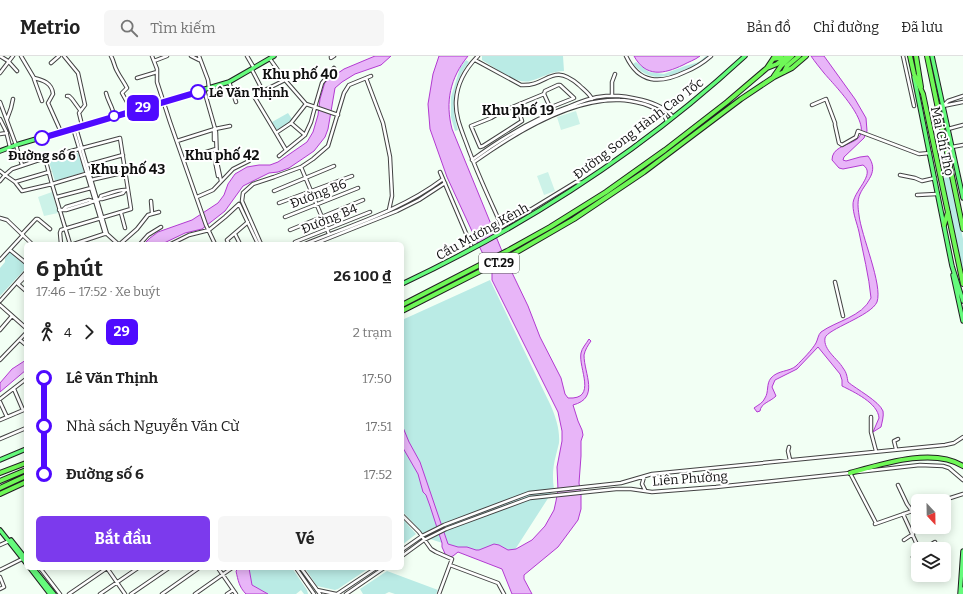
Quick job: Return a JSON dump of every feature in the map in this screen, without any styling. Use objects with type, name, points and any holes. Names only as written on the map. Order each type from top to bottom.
[{"type":"highway","points":[[774,58],[778,58],[780,56]]},
{"type":"highway","points":[[767,68],[777,64],[787,56]]},
{"type":"highway","name":"CT.29","points":[[404,310],[510,256],[574,219],[644,172],[730,107],[806,56]]},
{"type":"highway","name":"Mai Chí Thọ","points":[[910,56],[914,74],[923,94],[963,284]]},
{"type":"highway","points":[[916,56],[923,94]]},
{"type":"highway","name":"Mai Chí Thọ","points":[[927,56],[963,229]]},
{"type":"highway","points":[[784,72],[787,66],[796,57]]},
{"type":"highway","points":[[774,77],[781,66],[796,57]]},
{"type":"highway","name":"CT.29","points":[[404,303],[507,251],[606,192],[665,150],[727,102],[767,68],[774,58]]},
{"type":"highway","points":[[944,225],[948,212]]},
{"type":"highway","points":[[942,213],[951,223]]},
{"type":"highway","points":[[850,473],[897,461],[920,458],[943,458],[954,461],[963,466]]},
{"type":"highway","points":[[0,473],[24,464]]},
{"type":"highway","points":[[0,481],[24,471]]},
{"type":"highway","points":[[0,488],[24,477]]},
{"type":"highway","points":[[0,494],[24,483]]},
{"type":"main road","points":[[0,151],[132,110],[210,89],[229,82],[274,56]]},
{"type":"main road","name":"Đường Song Hành Cao Tốc","points":[[539,211],[583,183],[667,122],[745,56]]},
{"type":"main road","name":"Mai Chí Thọ","points":[[932,56],[963,198]]},
{"type":"main road","name":"Mai Chí Thọ","points":[[914,74],[952,266],[963,301]]},
{"type":"main road","name":"Cầu Mương Kênh","points":[[404,283],[476,247],[539,211]]},
{"type":"main road","name":"Mai Chí Thọ","points":[[952,266],[951,270],[963,321]]},
{"type":"main road","points":[[0,460],[24,450]]},
{"type":"main road","points":[[0,526],[24,557]]},
{"type":"main road","points":[[0,530],[8,541],[24,557]]},
{"type":"main road","points":[[961,594],[963,551]]},
{"type":"main road","points":[[32,570],[50,594]]},
{"type":"main road","points":[[35,570],[54,594]]},
{"type":"main road","points":[[961,594],[963,589]]},
{"type":"street","points":[[0,56],[17,71]]},
{"type":"street","points":[[0,73],[12,56]]},
{"type":"street","points":[[21,56],[34,78],[42,101]]},
{"type":"street","points":[[51,63],[59,56]]},
{"type":"street","points":[[64,56],[78,73],[80,78],[84,106],[80,110],[79,116],[82,126]]},
{"type":"street","points":[[111,56],[116,70],[124,80],[127,88],[122,93],[132,110]]},
{"type":"street","points":[[152,56],[157,72],[157,82],[206,225],[214,242]]},
{"type":"street","points":[[154,61],[167,56]]},
{"type":"street","points":[[191,56],[200,60]]},
{"type":"street","points":[[199,56],[210,89]]},
{"type":"street","points":[[247,56],[263,90]]},
{"type":"street","points":[[330,56],[331,58],[334,56]]},
{"type":"street","points":[[478,56],[461,79],[456,102],[458,121],[473,161],[502,227],[576,182],[583,183]]},
{"type":"street","points":[[626,56],[630,65],[638,73],[647,78],[656,80],[667,80],[675,77],[701,65],[711,56]]},
{"type":"street","points":[[903,56],[914,106]]},
{"type":"street","points":[[270,59],[285,80],[306,104],[338,115]]},
{"type":"street","points":[[475,60],[521,85],[530,85],[554,76],[564,75],[574,81],[590,95],[592,100]]},
{"type":"street","points":[[279,156],[305,135],[311,122],[322,83],[334,68]]},
{"type":"street","points":[[137,78],[157,72]]},
{"type":"street","points":[[612,96],[612,82],[615,74]]},
{"type":"street","points":[[257,242],[242,201],[243,193],[253,184],[301,167],[328,146],[344,93],[349,85],[371,76]]},
{"type":"street","points":[[34,78],[48,83],[51,86],[53,94],[48,103],[61,132]]},
{"type":"street","points":[[366,78],[383,123],[390,157],[392,196],[388,216]]},
{"type":"street","points":[[285,80],[263,90],[255,98],[286,150]]},
{"type":"street","points":[[229,82],[236,102]]},
{"type":"street","points":[[517,106],[522,121],[480,147],[471,126],[544,94],[547,89],[560,85],[574,98],[550,107]]},
{"type":"street","points":[[204,90],[215,129],[217,173],[221,181]]},
{"type":"street","points":[[106,93],[108,100],[113,107],[114,116]]},
{"type":"street","points":[[544,94],[552,114]]},
{"type":"street","points":[[66,96],[69,96],[72,99],[80,110]]},
{"type":"street","points":[[473,161],[512,132],[552,114],[592,100],[612,96],[630,97],[665,109],[673,117]]},
{"type":"street","points":[[943,106],[948,101],[963,96]]},
{"type":"street","points":[[6,119],[13,99]]},
{"type":"street","points":[[812,105],[826,99],[835,123],[839,143],[841,144],[846,144],[856,137],[857,132],[859,131],[919,154],[930,153]]},
{"type":"street","points":[[592,100],[621,100],[640,103],[658,110],[665,116],[667,122]]},
{"type":"street","points":[[0,102],[22,166]]},
{"type":"street","points":[[943,106],[963,102]]},
{"type":"street","points":[[276,133],[291,123],[306,104]]},
{"type":"street","points":[[0,118],[7,133],[10,147]]},
{"type":"street","points":[[291,123],[305,135]]},
{"type":"street","points":[[948,129],[963,125]]},
{"type":"street","points":[[177,141],[230,126]]},
{"type":"street","points":[[75,128],[91,188],[96,200]]},
{"type":"street","points":[[0,134],[7,133]]},
{"type":"street","points":[[0,181],[12,169],[45,158],[120,138],[131,209],[61,230],[62,242]]},
{"type":"street","points":[[952,147],[963,145]]},
{"type":"street","points":[[80,148],[87,165],[88,174],[106,234],[116,242]]},
{"type":"street","points":[[184,159],[215,149]]},
{"type":"street","points":[[87,165],[123,155]]},
{"type":"street","points":[[45,158],[69,242]]},
{"type":"street","points":[[197,197],[213,190],[234,168],[249,161]]},
{"type":"street","points":[[274,191],[334,166]]},
{"type":"street","points":[[301,167],[329,234]]},
{"type":"street","points":[[0,171],[15,182],[22,191],[88,174]]},
{"type":"street","points":[[15,182],[49,172]]},
{"type":"street","points":[[91,180],[126,172]]},
{"type":"street","points":[[440,172],[471,245]]},
{"type":"street","points":[[279,203],[352,176]]},
{"type":"street","points":[[900,176],[922,181],[935,178]]},
{"type":"street","points":[[310,242],[389,210],[419,195],[443,179]]},
{"type":"street","points":[[319,242],[388,216],[420,200],[445,183]]},
{"type":"street","points":[[56,197],[91,188]]},
{"type":"street","name":"Đường B6","points":[[285,217],[358,188]]},
{"type":"street","points":[[59,210],[90,203],[123,193],[127,190]]},
{"type":"street","points":[[917,195],[938,194]]},
{"type":"street","points":[[290,230],[364,200]]},
{"type":"street","points":[[151,201],[152,214]]},
{"type":"street","points":[[175,242],[189,235],[209,230],[238,204],[240,205],[257,242]]},
{"type":"street","points":[[121,242],[137,229],[148,215],[159,212]]},
{"type":"street","name":"Đường B4","points":[[295,242],[370,212]]},
{"type":"street","points":[[120,213],[125,228]]},
{"type":"street","points":[[0,218],[7,220],[30,242]]},
{"type":"street","points":[[0,260],[36,219],[38,218],[50,229]]},
{"type":"street","points":[[228,242],[227,240],[248,222]]},
{"type":"street","points":[[142,242],[161,226]]},
{"type":"street","points":[[235,233],[239,242]]},
{"type":"street","points":[[80,242],[106,234]]},
{"type":"street","points":[[10,250],[24,261]]},
{"type":"street","points":[[24,276],[18,284],[24,289]]},
{"type":"street","points":[[0,302],[24,276]]},
{"type":"street","points":[[835,282],[843,316]]},
{"type":"street","points":[[0,305],[24,326]]},
{"type":"street","points":[[0,330],[12,316]]},
{"type":"street","points":[[0,360],[24,335]]},
{"type":"street","points":[[20,340],[24,343]]},
{"type":"street","points":[[0,399],[24,381]]},
{"type":"street","points":[[0,420],[24,410],[14,389]]},
{"type":"street","points":[[0,402],[7,417]]},
{"type":"street","points":[[871,417],[871,432],[876,451]]},
{"type":"street","points":[[0,439],[24,429]]},
{"type":"street","name":"Liên Phường","points":[[404,548],[422,536],[465,517],[520,496],[536,492],[626,483],[652,474],[945,445],[954,443],[963,437]]},
{"type":"street","points":[[896,449],[894,441],[898,439]]},
{"type":"street","points":[[789,447],[788,451],[790,460]]},
{"type":"street","name":"Liên Phường","points":[[406,553],[424,540],[446,529],[522,500],[537,496],[626,488],[647,491],[716,487],[920,465],[938,465],[949,468],[963,480]]},
{"type":"street","points":[[850,473],[875,524],[911,511]]},
{"type":"street","points":[[646,476],[642,480],[642,484],[643,488],[647,491]]},
{"type":"street","points":[[898,485],[907,504],[911,508]]},
{"type":"street","points":[[951,498],[963,494]]},
{"type":"street","points":[[903,514],[911,531]]},
{"type":"street","points":[[404,517],[434,551],[452,559],[439,594]]},
{"type":"street","points":[[904,540],[911,534]]},
{"type":"street","points":[[0,545],[8,541]]},
{"type":"street","points":[[0,570],[24,557]]},
{"type":"street","points":[[450,565],[498,583],[504,594]]},
{"type":"street","points":[[42,570],[60,594]]},
{"type":"street","points":[[68,594],[104,570]]},
{"type":"street","points":[[108,570],[125,594]]},
{"type":"street","points":[[100,594],[135,570]]},
{"type":"street","points":[[131,594],[166,570]]},
{"type":"street","points":[[162,594],[197,570]]},
{"type":"street","points":[[219,570],[236,594]]},
{"type":"street","points":[[194,594],[229,570]]},
{"type":"street","points":[[297,570],[313,593]]},
{"type":"street","points":[[302,570],[320,594]]},
{"type":"street","points":[[316,590],[337,594],[373,570]]},
{"type":"street","points":[[346,594],[381,570]]},
{"type":"street","points":[[0,577],[4,587],[0,589]]},
{"type":"street","points":[[227,594],[233,590]]},
{"type":"shaded area","points":[[375,56],[391,56],[381,65],[355,74],[335,88],[328,129],[325,137],[314,151],[289,168],[278,172],[269,173],[243,186],[225,211],[202,229],[185,233],[166,242],[146,242],[158,232],[192,220],[218,203],[235,174],[247,167],[270,165],[278,162],[307,142],[313,132],[325,82],[344,69]]},
{"type":"shaded area","points":[[439,56],[468,56],[453,82],[449,100],[452,129],[504,256],[528,306],[540,337],[561,378],[565,394],[568,398],[577,397],[582,394],[585,389],[581,353],[589,339],[591,341],[584,355],[589,384],[588,391],[586,397],[581,402],[573,405],[583,435],[581,441],[579,483],[581,509],[578,520],[558,547],[524,575],[524,579],[532,594],[512,594],[502,569],[458,552],[447,558],[418,474],[404,450],[404,430],[420,462],[448,544],[476,550],[494,544],[508,550],[516,549],[532,540],[545,526],[554,510],[558,490],[557,467],[562,441],[562,431],[558,412],[492,280],[492,272],[447,177],[430,129],[428,104],[433,74]]},
{"type":"shaded area","points":[[482,56],[563,56],[564,71],[555,72],[525,82],[512,78],[499,71],[482,60]]},
{"type":"shaded area","points":[[634,56],[700,56],[676,68],[656,72],[644,68]]},
{"type":"shaded area","points":[[708,56],[694,66],[663,77],[651,76],[639,70],[633,64],[636,62],[649,72],[664,74],[699,62]]},
{"type":"shaded area","points":[[811,56],[824,56],[855,99],[866,118],[867,131],[864,138],[844,157],[843,160],[846,161],[868,156],[873,167],[871,176],[860,194],[858,204],[861,224],[877,284],[877,302],[867,312],[828,334],[825,338],[825,342],[828,350],[841,365],[847,375],[848,382],[881,407],[883,417],[881,427],[873,432],[879,418],[878,413],[865,399],[842,386],[840,374],[818,347],[797,369],[775,380],[772,387],[776,396],[774,398],[764,404],[760,411],[757,412],[754,408],[764,400],[771,378],[774,375],[796,366],[817,342],[821,332],[862,310],[871,298],[853,205],[856,195],[866,178],[867,169],[863,165],[843,169],[839,168],[832,160],[834,153],[837,150],[854,141],[860,135],[861,127],[858,117],[852,107]]},
{"type":"shaded area","points":[[466,60],[469,62],[459,78],[454,94],[454,112],[458,130],[455,131],[451,117],[451,97],[460,68]]},
{"type":"shaded area","points":[[576,111],[580,124],[561,130],[557,117]]},
{"type":"shaded area","points":[[288,113],[292,119],[289,123],[279,130],[276,129],[272,122]]},
{"type":"shaded area","points":[[78,153],[84,172],[55,181],[49,162]]},
{"type":"shaded area","points":[[548,172],[555,191],[544,195],[537,176]]},
{"type":"shaded area","points":[[950,177],[963,239],[963,277],[943,178]]},
{"type":"shaded area","points":[[52,192],[58,213],[44,216],[38,197]]},
{"type":"shaded area","points":[[9,253],[11,253],[24,264],[24,270],[0,296],[0,268],[5,262],[5,258]]},
{"type":"shaded area","points":[[490,280],[551,406],[559,433],[559,443],[554,467],[554,489],[507,562],[504,563],[427,538],[404,513],[404,319]]},
{"type":"shaded area","points":[[24,361],[24,372],[0,392],[0,383],[12,369]]},
{"type":"shaded area","points":[[404,520],[416,534],[404,543]]},
{"type":"shaded area","points":[[249,570],[293,570],[307,590],[308,594],[304,594],[301,590],[296,594],[268,594],[252,585]]},
{"type":"shaded area","points":[[249,570],[252,585],[268,594],[246,594],[238,580],[236,571]]},
{"type":"shaded area","points":[[306,570],[366,570],[335,590],[317,586]]},
{"type":"shaded area","points":[[387,571],[438,590],[436,594],[395,594],[389,592],[385,594],[363,594],[360,589]]},
{"type":"bus line","name":"29","points":[[42,138],[132,110],[198,92]]},
{"type":"place","name":"Lê Văn Thịnh","points":[[198,92]]},
{"type":"place","name":"Đường số 6","points":[[42,138]]},
{"type":"district","name":"Khu phố 40","points":[[300,74]]},
{"type":"district","name":"Khu phố 19","points":[[518,110]]},
{"type":"district","name":"Khu phố 42","points":[[222,155]]},
{"type":"district","name":"Khu phố 43","points":[[128,169]]}]
